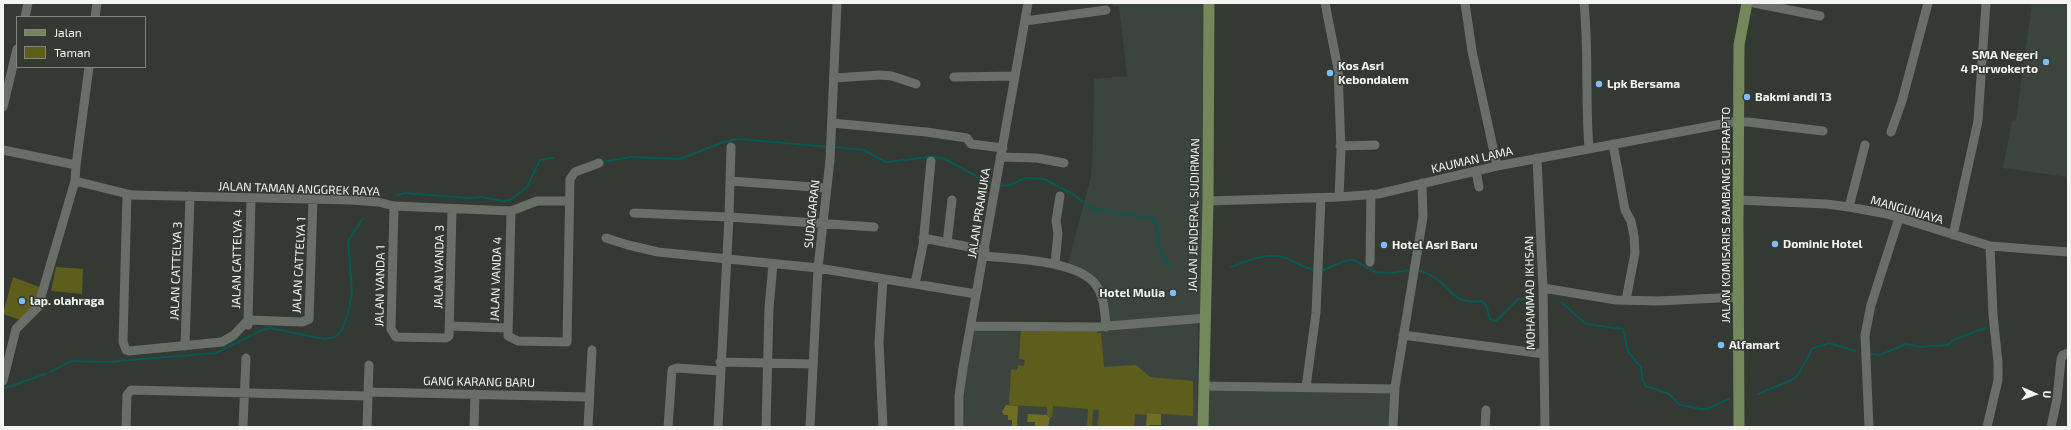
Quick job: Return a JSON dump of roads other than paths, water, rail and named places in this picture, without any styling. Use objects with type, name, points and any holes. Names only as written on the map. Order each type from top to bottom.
[{"type":"main road","name":"JALAN JENDERAL SUDIRMAN","points":[[1203,427],[1208,201],[1209,3]]},
{"type":"main road","name":"JALAN KOMISARIS BAMBANG SUPRAPTO","points":[[1739,427],[1738,123],[1740,45],[1747,3]]},
{"type":"street","points":[[25,16],[28,3]]},
{"type":"street","points":[[95,16],[97,3]]},
{"type":"street","name":"SUDAGARAN","points":[[810,427],[818,268],[830,160],[835,78],[837,3]]},
{"type":"street","name":"JALAN PRAMUKA","points":[[959,427],[959,396],[996,178],[1028,3]]},
{"type":"street","points":[[1325,3],[1338,69],[1340,146],[1339,197]]},
{"type":"street","points":[[1465,3],[1472,51],[1497,166]]},
{"type":"street","points":[[1584,3],[1586,29],[1586,107],[1589,148]]},
{"type":"street","points":[[1754,3],[1820,16]]},
{"type":"street","points":[[1891,132],[1902,101],[1928,3]]},
{"type":"street","points":[[1953,235],[1978,121],[1986,3]]},
{"type":"street","points":[[1025,21],[1106,10]]},
{"type":"street","points":[[3,107],[16,52]]},
{"type":"street","points":[[3,381],[16,329],[38,307],[75,181],[89,68]]},
{"type":"street","points":[[835,78],[880,75],[892,76],[916,84]]},
{"type":"street","points":[[954,76],[1015,76]]},
{"type":"street","name":"KAUMAN LAMA","points":[[1208,201],[1320,198],[1371,194],[1537,158],[1678,131],[1738,123],[1748,122],[1823,131]]},
{"type":"street","points":[[832,123],[926,132],[967,138],[971,144],[1001,152],[1064,163]]},
{"type":"street","points":[[1613,144],[1625,210],[1630,221],[1635,247],[1626,300]]},
{"type":"street","points":[[1340,146],[1375,145]]},
{"type":"street","points":[[1849,207],[1865,145]]},
{"type":"street","points":[[718,427],[729,217],[731,147]]},
{"type":"street","points":[[3,150],[76,165]]},
{"type":"street","name":"MOHAMMAD IKHSAN","points":[[1537,158],[1543,288],[1545,427]]},
{"type":"street","points":[[915,284],[924,238],[931,161]]},
{"type":"street","points":[[569,201],[572,175],[599,163]]},
{"type":"street","points":[[1476,171],[1479,187]]},
{"type":"street","points":[[730,180],[827,188]]},
{"type":"street","name":"JALAN TAMAN ANGGREK RAYA","points":[[75,181],[127,194],[251,199],[314,199],[452,209],[511,211],[537,200],[569,201]]},
{"type":"street","points":[[1393,427],[1395,390],[1423,217],[1422,183]]},
{"type":"street","name":"JALAN CATTELYA 4","points":[[127,194],[124,346],[129,351],[222,342],[234,336],[248,323],[251,199]]},
{"type":"street","points":[[1370,262],[1371,194]]},
{"type":"street","name":"JALAN CATTELYA 3","points":[[185,346],[190,196]]},
{"type":"street","points":[[1055,263],[1058,233],[1056,221],[1060,196]]},
{"type":"street","points":[[1306,387],[1316,313],[1320,198]]},
{"type":"street","name":"JALAN CATTELYA 1","points":[[248,323],[302,322],[309,319],[314,199]]},
{"type":"street","points":[[947,243],[952,200]]},
{"type":"street","name":"MANGUNJAYA","points":[[1738,200],[1826,204],[1849,207],[1899,218],[1990,246],[2068,252]]},
{"type":"street","name":"JALAN VANDA 4","points":[[511,211],[506,328],[508,336],[514,340],[567,342],[570,273],[569,201]]},
{"type":"street","name":"JALAN VANDA 1","points":[[394,206],[392,333],[396,336],[446,338]]},
{"type":"street","name":"JALAN VANDA 3","points":[[446,338],[449,336],[450,326],[452,209]]},
{"type":"street","points":[[634,213],[729,217],[874,227]]},
{"type":"street","points":[[1869,427],[1865,335],[1871,305],[1899,218]]},
{"type":"street","points":[[606,238],[658,252],[818,268],[976,294]]},
{"type":"street","points":[[924,238],[984,253],[1055,263],[1084,275],[1096,284],[1102,298],[1106,327]]},
{"type":"street","points":[[1987,427],[1998,380],[1998,362],[1992,315],[1990,246]]},
{"type":"street","points":[[766,427],[773,264]]},
{"type":"street","points":[[883,278],[879,342],[883,427]]},
{"type":"street","points":[[1543,288],[1626,300],[1662,301],[1739,297]]},
{"type":"street","points":[[971,326],[1106,327],[1206,318]]},
{"type":"street","name":"JALAN VANDA 3","points":[[450,326],[506,328]]},
{"type":"street","points":[[1403,335],[1544,354]]},
{"type":"street","points":[[588,427],[592,350]]},
{"type":"street","points":[[2051,427],[2057,399],[2061,360],[2063,355],[2068,353]]},
{"type":"street","points":[[243,427],[246,358]]},
{"type":"street","points":[[668,427],[672,370],[677,368],[768,363],[812,364]]},
{"type":"street","points":[[367,427],[369,364]]},
{"type":"street","points":[[1203,386],[1395,390]]},
{"type":"street","points":[[126,427],[129,391],[368,394]]},
{"type":"street","name":"GANG KARANG BARU","points":[[368,394],[476,394],[589,397]]},
{"type":"street","points":[[474,427],[476,394]]},
{"type":"street","points":[[1485,427],[1486,410]]},
{"type":"waterway","points":[[602,164],[607,161],[632,157],[680,159],[724,142],[739,139],[829,147]]},
{"type":"waterway","points":[[833,147],[864,150],[886,162],[930,157],[943,158],[993,185]]},
{"type":"waterway","points":[[397,195],[405,193],[468,198],[481,197],[503,201],[510,200],[527,187],[540,160],[553,158]]},
{"type":"waterway","points":[[999,186],[1010,185],[1025,178],[1044,179],[1074,195],[1093,209],[1150,218],[1156,221],[1159,248],[1170,267]]},
{"type":"waterway","points":[[50,372],[71,361],[107,362],[216,353],[262,330],[270,328],[325,339],[335,337],[342,330],[348,314],[352,292],[348,241],[363,218]]},
{"type":"waterway","points":[[1231,267],[1265,256],[1279,256],[1315,270]]},
{"type":"waterway","points":[[1321,271],[1347,260],[1354,260],[1375,272],[1391,273],[1411,270]]},
{"type":"waterway","points":[[1417,270],[1429,274],[1439,280],[1458,298],[1471,302],[1481,301],[1486,305],[1490,319],[1496,321],[1518,299],[1533,298]]},
{"type":"waterway","points":[[1561,302],[1586,324],[1623,329],[1628,352],[1641,367],[1642,379],[1646,386],[1669,394],[1680,405],[1701,409],[1707,409],[1729,399]]},
{"type":"waterway","points":[[1871,354],[1880,355],[1906,344],[1920,347],[1948,345],[1953,340],[1985,328]]},
{"type":"waterway","points":[[1758,394],[1792,380],[1798,375],[1812,349],[1829,343],[1855,351]]},
{"type":"waterway","points":[[3,389],[45,374]]},
{"type":"place","name":"SMA Negeri 4 Purwokerto","points":[[2046,62]]},
{"type":"place","name":"Kos Asri Kebondalem","points":[[1330,73]]},
{"type":"place","name":"Lpk Bersama","points":[[1599,84]]},
{"type":"place","name":"Bakmi andi 13","points":[[1747,97]]},
{"type":"place","name":"Dominic Hotel","points":[[1775,244]]},
{"type":"place","name":"Hotel Asri Baru","points":[[1384,245]]},
{"type":"place","name":"Hotel Mulia","points":[[1173,293]]},
{"type":"place","name":"lap. olahraga","points":[[22,301]]},
{"type":"place","name":"Alfamart","points":[[1721,345]]}]
